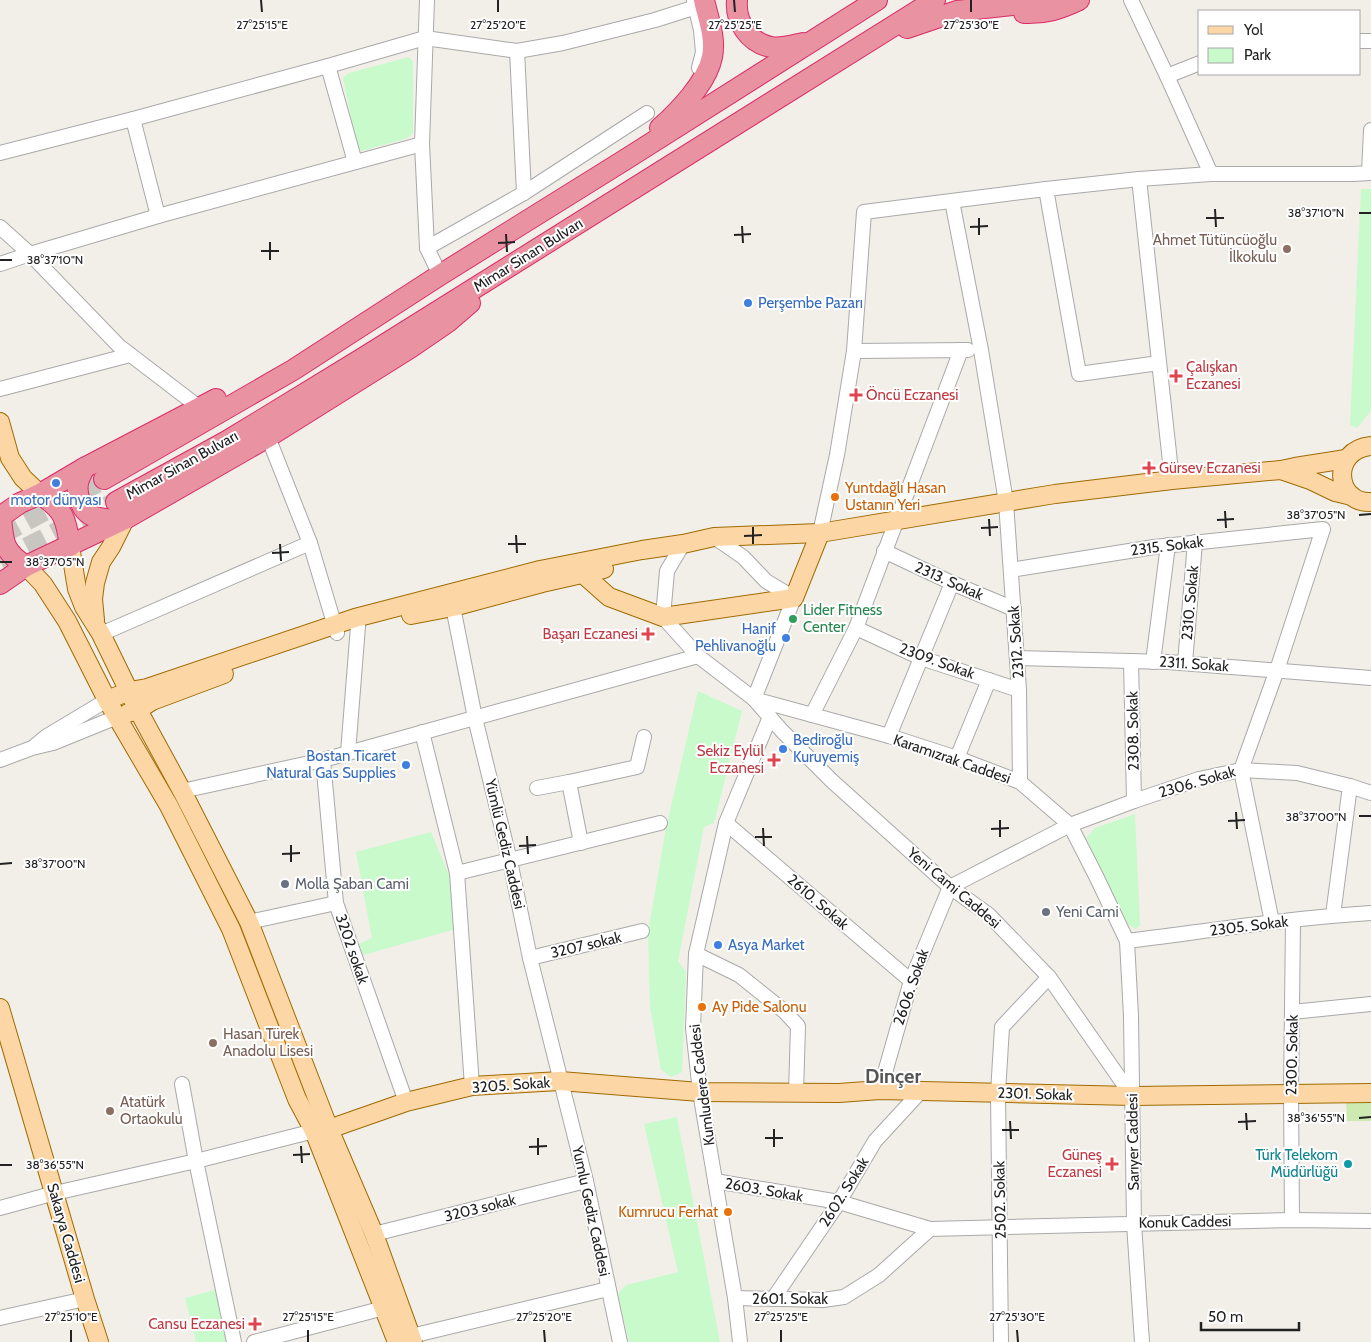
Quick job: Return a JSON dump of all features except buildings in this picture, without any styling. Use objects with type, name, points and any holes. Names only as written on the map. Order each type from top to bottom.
[{"type":"highway","points":[[737,0],[736,10],[741,25],[754,40],[772,48],[814,40]]},
{"type":"highway","points":[[104,479],[293,370],[440,274],[877,0]]},
{"type":"highway","name":"Mimar Sinan Bulvarı","points":[[121,510],[227,441],[355,364],[935,0]]},
{"type":"highway","points":[[867,43],[957,11],[1032,3],[1041,0]]},
{"type":"highway","points":[[980,9],[1035,14],[1057,10],[1079,0]]},
{"type":"highway","points":[[623,161],[670,120],[695,90],[708,70],[712,56],[712,37],[698,2]]},
{"type":"highway","points":[[0,584],[26,566],[70,546],[121,510],[268,437],[355,384],[448,322],[506,269]]},
{"type":"highway","points":[[26,566],[13,558],[6,547],[0,515],[84,468],[200,408],[286,359],[388,293],[440,274]]},
{"type":"highway","points":[[84,468],[78,482],[78,496],[83,509],[92,517],[107,520],[121,510]]},
{"type":"highway","points":[[40,494],[52,502],[63,514],[70,546]]},
{"type":"main road","points":[[0,422],[10,458],[23,478],[40,494]]},
{"type":"main road","points":[[1368,443],[1350,454],[1346,459],[1342,475],[1346,490],[1371,517]]},
{"type":"main road","points":[[107,700],[130,691],[147,688],[356,622],[540,570],[642,550],[714,538],[820,533],[1065,493],[1172,480],[1281,470],[1346,459]]},
{"type":"main road","points":[[1281,470],[1310,480],[1335,492],[1352,496],[1359,501],[1371,502]]},
{"type":"main road","points":[[98,628],[93,599],[95,583],[101,562],[111,547],[121,510]]},
{"type":"main road","points":[[583,574],[609,597],[663,617],[794,598],[820,533]]},
{"type":"main road","points":[[356,622],[453,607],[542,583],[663,555],[683,544]]},
{"type":"main road","points":[[70,546],[77,589],[84,607],[98,628],[138,710],[249,922],[384,1308],[407,1340]]},
{"type":"main road","points":[[26,566],[43,584],[68,621],[107,700],[169,806],[230,926],[297,1099],[321,1130],[374,1234],[407,1340]]},
{"type":"main road","points":[[117,717],[138,710],[152,701],[336,629]]},
{"type":"main road","points":[[230,926],[249,922]]},
{"type":"main road","name":"Sakarya Caddesi","points":[[0,1008],[99,1342]]},
{"type":"main road","name":"3205. Sokak","points":[[321,1130],[406,1102],[472,1086],[560,1081],[700,1092]]},
{"type":"main road","name":"2301. Sokak","points":[[700,1092],[839,1093],[880,1090],[1132,1096],[1371,1093]]},
{"type":"street","points":[[427,0],[422,144],[427,248],[440,274]]},
{"type":"street","points":[[1131,0],[1211,174]]},
{"type":"street","points":[[0,153],[134,119],[425,38],[517,51],[563,43],[655,20],[698,2],[703,52],[692,88],[682,105]]},
{"type":"street","points":[[517,51],[524,193]]},
{"type":"street","points":[[1167,76],[1198,64]]},
{"type":"street","points":[[328,66],[355,162]]},
{"type":"street","points":[[427,248],[524,193],[647,113]]},
{"type":"street","points":[[134,119],[158,216]]},
{"type":"street","points":[[820,533],[837,455],[854,351],[864,212],[1139,179],[1211,174],[1370,173],[1371,130]]},
{"type":"street","points":[[0,264],[158,216],[422,144]]},
{"type":"street","points":[[1139,179],[1172,480]]},
{"type":"street","points":[[1046,189],[1079,374],[1159,363]]},
{"type":"street","name":"2312. Sokak","points":[[952,201],[981,350],[1006,502],[1020,690],[1020,782]]},
{"type":"street","points":[[0,227],[30,254],[130,356],[200,408]]},
{"type":"street","points":[[812,715],[856,628],[960,350]]},
{"type":"street","points":[[854,351],[981,350]]},
{"type":"street","points":[[0,389],[130,356]]},
{"type":"street","points":[[268,437],[310,543],[336,629]]},
{"type":"street","name":"2315. Sokak","points":[[1011,570],[1168,545],[1323,529]]},
{"type":"street","name":"2306. Sokak","points":[[950,887],[1070,825],[1199,779],[1242,770],[1323,529]]},
{"type":"street","points":[[683,544],[667,571],[663,617],[698,656],[754,699],[794,598],[766,581],[743,557],[714,538]]},
{"type":"street","name":"2310. Sokak","points":[[1185,664],[1194,542]]},
{"type":"street","points":[[98,628],[310,543]]},
{"type":"street","name":"2310. Sokak","points":[[1152,662],[1168,545]]},
{"type":"street","name":"2313. Sokak","points":[[884,552],[1014,609]]},
{"type":"street","points":[[888,736],[952,583]]},
{"type":"street","name":"Yümlü Gediz Caddesi","points":[[453,607],[475,718],[510,860],[530,958],[560,1081]]},
{"type":"street","points":[[348,753],[356,622]]},
{"type":"street","name":"2309. Sokak","points":[[856,628],[921,658],[1020,690]]},
{"type":"street","points":[[182,791],[323,760],[698,656]]},
{"type":"street","name":"2311. Sokak","points":[[1017,658],[1131,660],[1371,678]]},
{"type":"street","name":"2308. Sokak","points":[[1131,660],[1134,801]]},
{"type":"street","points":[[957,758],[989,680]]},
{"type":"street","name":"Karamızrak Caddesi","points":[[754,699],[888,736],[957,758],[1020,782],[1070,825],[1127,941]]},
{"type":"street","name":"Yeni Cami Caddesi","points":[[754,699],[832,781],[950,887],[989,915],[1049,976],[1132,1096]]},
{"type":"street","points":[[32,748],[47,736],[107,700]]},
{"type":"street","points":[[0,760],[32,748],[53,743],[117,717]]},
{"type":"street","name":"Kumludere Caddesi","points":[[740,1342],[735,1298],[700,1092],[693,1028],[696,954],[726,823],[770,717]]},
{"type":"street","points":[[422,732],[457,874],[472,1086]]},
{"type":"street","points":[[537,788],[638,767],[644,737]]},
{"type":"street","name":"3202 sokak","points":[[323,760],[336,903],[406,1102]]},
{"type":"street","points":[[1272,922],[1242,770],[1297,773],[1371,793]]},
{"type":"street","points":[[569,782],[581,843]]},
{"type":"street","points":[[1334,915],[1350,786]]},
{"type":"street","points":[[457,874],[660,823]]},
{"type":"street","name":"2610. Sokak","points":[[726,823],[910,981]]},
{"type":"street","name":"2606. Sokak","points":[[880,1090],[910,981],[950,887]]},
{"type":"street","points":[[249,922],[336,903]]},
{"type":"street","name":"2305. Sokak","points":[[1127,941],[1272,922],[1371,913]]},
{"type":"street","name":"2300. Sokak","points":[[1292,1220],[1293,921]]},
{"type":"street","name":"3207 sokak","points":[[530,958],[642,931]]},
{"type":"street","name":"Sarıyer Caddesi","points":[[1127,941],[1134,1224],[1142,1342]]},
{"type":"street","points":[[696,954],[740,975],[784,1011],[798,1026],[796,1093]]},
{"type":"street","name":"2502. Sokak","points":[[1001,1342],[998,1092],[1002,1027],[1049,976]]},
{"type":"street","points":[[1292,1012],[1371,1004]]},
{"type":"street","name":"Yumlu Gediz Caddesi","points":[[560,1081],[586,1181],[620,1342]]},
{"type":"street","points":[[182,1084],[234,1342]]},
{"type":"street","name":"2602. Sokak","points":[[773,1299],[839,1202],[875,1141],[921,1091]]},
{"type":"street","points":[[0,1208],[55,1193],[321,1130]]},
{"type":"street","name":"3203 sokak","points":[[374,1234],[586,1181]]},
{"type":"street","name":"2603. Sokak","points":[[715,1182],[839,1202],[930,1229]]},
{"type":"street","name":"Konuk Caddesi","points":[[930,1229],[1292,1220],[1371,1222]]},
{"type":"street","name":"2601. Sokak","points":[[735,1298],[823,1300],[844,1297],[879,1275],[930,1229]]},
{"type":"street","points":[[407,1340],[608,1289]]},
{"type":"street","points":[[0,1318],[85,1299]]},
{"type":"street","points":[[254,1342],[384,1308]]},
{"type":"green space","points":[[409,57],[413,62],[413,133],[408,138],[362,151],[357,148],[343,78],[349,73]]},
{"type":"green space","points":[[1361,189],[1371,189],[1371,411],[1357,428],[1350,425]]},
{"type":"green space","points":[[698,691],[742,711],[714,823],[704,827],[678,961],[686,972],[682,1072],[671,1077],[661,1070],[650,1007],[648,932],[666,828]]},
{"type":"green space","points":[[1135,814],[1140,926],[1135,929],[1128,924],[1086,838],[1095,828]]},
{"type":"green space","points":[[431,832],[449,875],[456,929],[363,955],[359,944],[372,938],[356,852]]},
{"type":"green space","points":[[1346,1101],[1371,1101],[1371,1121],[1347,1121]]},
{"type":"green space","points":[[677,1117],[720,1342],[629,1342],[618,1294],[626,1285],[678,1272],[644,1124]]},
{"type":"green space","points":[[219,1289],[229,1340],[226,1342],[196,1342],[185,1298]]},
{"type":"tunnel","points":[[0,535],[104,479]]},
{"type":"tunnel","points":[[0,561],[116,502]]},
{"type":"place","name":"Ahmet Tütüncüoğlu İlkokulu","points":[[1287,249]]},
{"type":"place","name":"Perşembe Pazarı","points":[[748,303]]},
{"type":"place","name":"Çalışkan Eczanesi","points":[[1176,376]]},
{"type":"place","name":"Öncü Eczanesi","points":[[856,395]]},
{"type":"place","name":"Gürsev Eczanesi","points":[[1149,468]]},
{"type":"place","name":"motor dünyası","points":[[56,483]]},
{"type":"place","name":"Yuntdağlı Hasan Ustanın Yeri","points":[[835,497]]},
{"type":"place","name":"Lider Fitness Center","points":[[793,619]]},
{"type":"place","name":"Başarı Eczanesi","points":[[648,634]]},
{"type":"place","name":"Hanif Pehlivanoğlu","points":[[786,638]]},
{"type":"place","name":"Bediroğlu Kuruyemiş","points":[[783,749]]},
{"type":"place","name":"Sekiz Eylül Eczanesi","points":[[774,760]]},
{"type":"place","name":"Bostan Ticaret Natural Gas Supplies","points":[[406,765]]},
{"type":"place","name":"Molla Şaban Cami","points":[[285,884]]},
{"type":"place","name":"Yeni Cami","points":[[1046,912]]},
{"type":"place","name":"Asya Market","points":[[718,945]]},
{"type":"place","name":"Ay Pide Salonu","points":[[702,1007]]},
{"type":"place","name":"Hasan Türek Anadolu Lisesi","points":[[213,1043]]},
{"type":"place","name":"Atatürk Ortaokulu","points":[[110,1111]]},
{"type":"place","name":"Güneş Eczanesi","points":[[1112,1164]]},
{"type":"place","name":"Türk Telekom Müdürlüğü","points":[[1348,1164]]},
{"type":"place","name":"Kumrucu Ferhat","points":[[728,1212]]},
{"type":"place","name":"Cansu Eczanesi","points":[[255,1324]]},
{"type":"district","name":"Dinçer","points":[[893,1076]]}]
